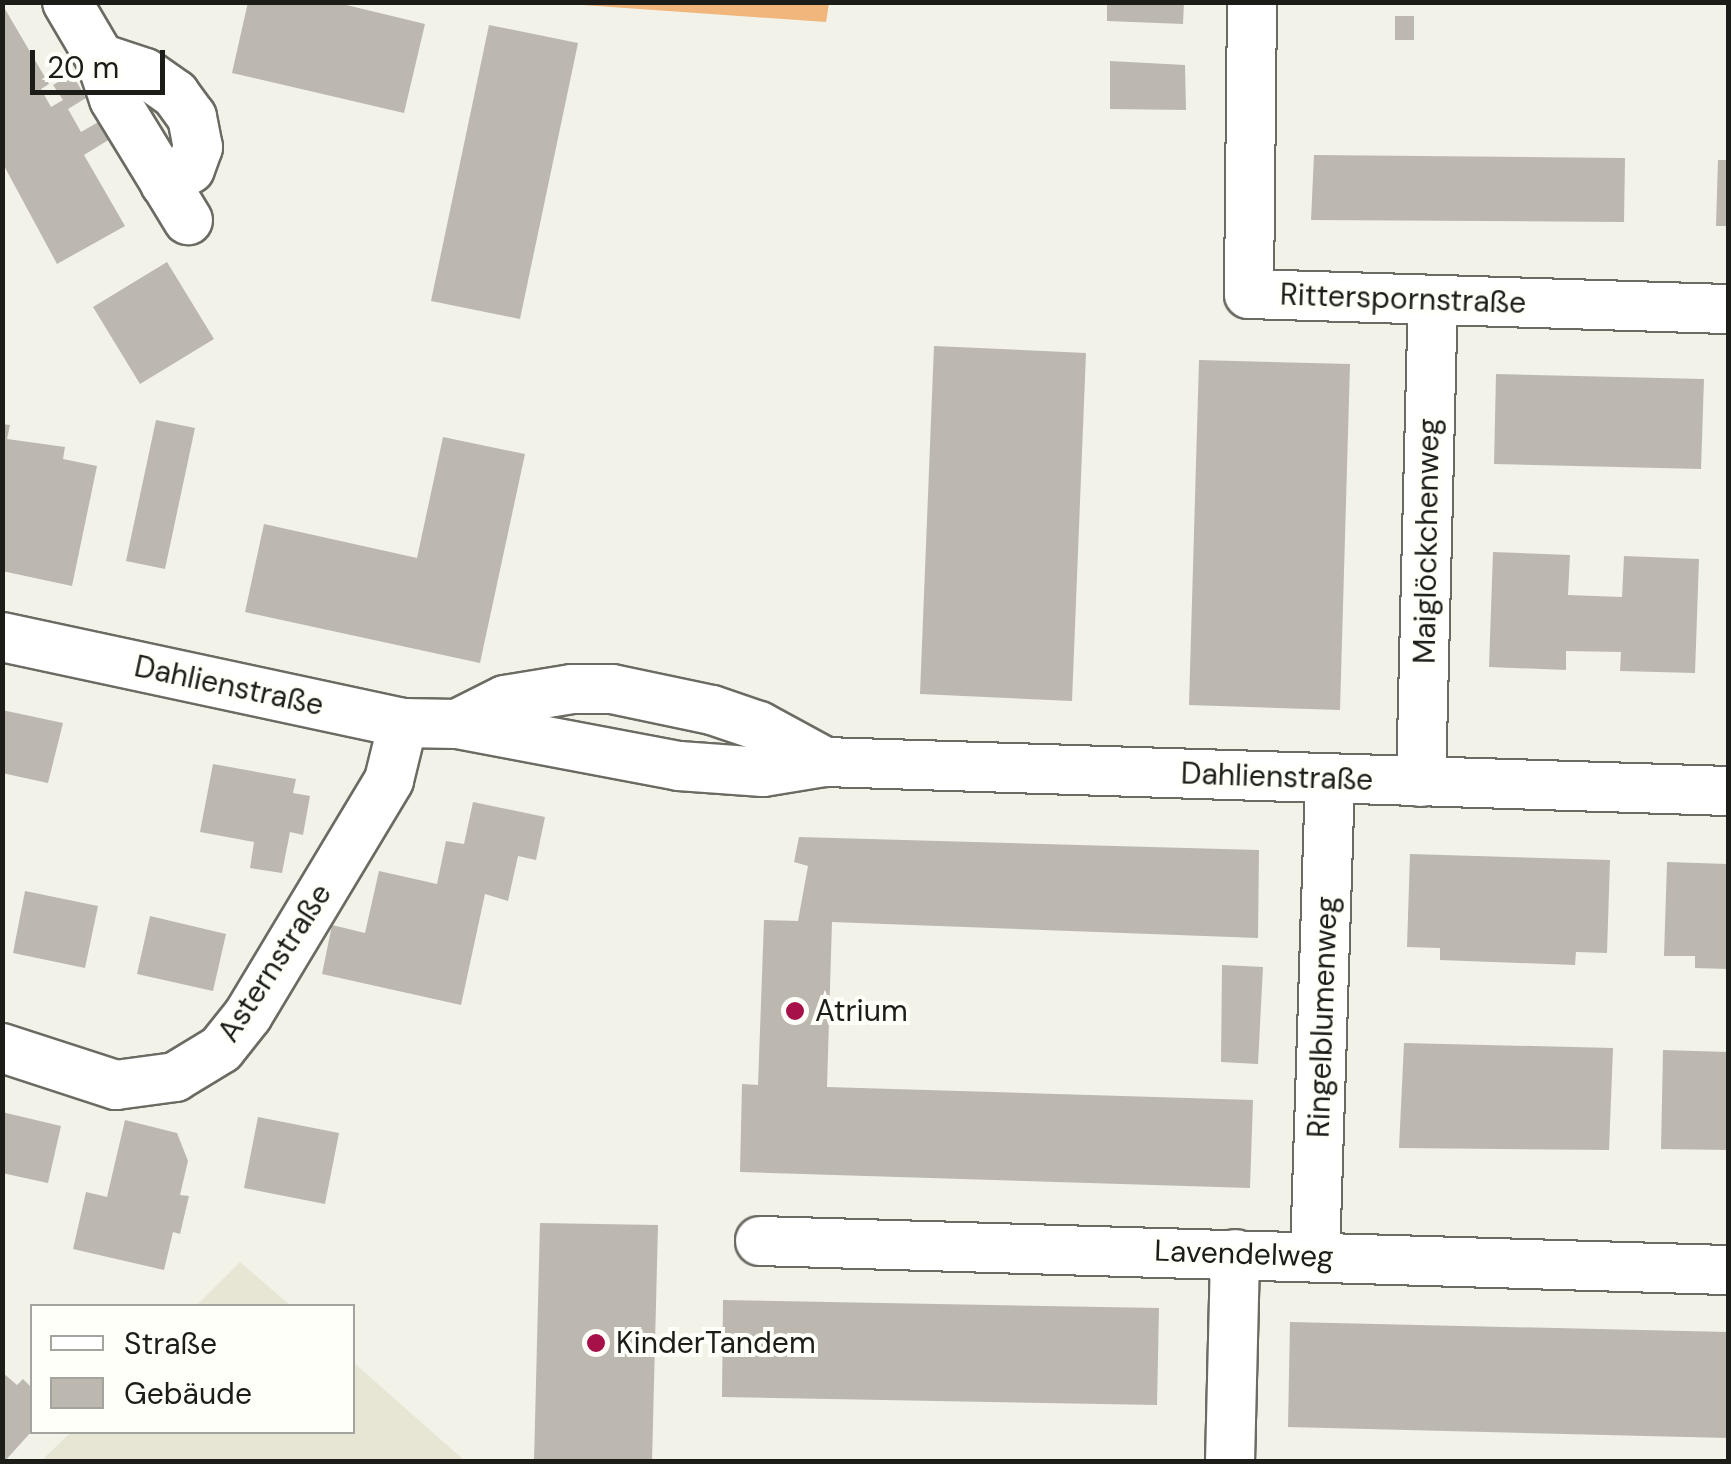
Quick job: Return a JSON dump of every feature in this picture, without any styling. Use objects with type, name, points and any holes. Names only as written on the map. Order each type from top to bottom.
[{"type":"street","points":[[67,2],[100,58],[146,73],[174,94],[192,117],[198,147],[177,201]]},
{"type":"street","name":"Ritterspornstraße","points":[[1252,2],[1249,294],[1728,309]]},
{"type":"street","name":"Maiglöckchenweg","points":[[1421,782],[1433,300]]},
{"type":"street","name":"Dahlienstraße","points":[[2,638],[404,722],[456,724],[678,766],[763,772],[825,762],[1728,791]]},
{"type":"street","name":"Dahlienstraße","points":[[456,724],[505,700],[572,689],[612,689],[712,710],[760,726],[825,762]]},
{"type":"street","name":"Asternstraße","points":[[2,1048],[116,1085],[174,1076],[221,1049],[248,1014],[389,780],[404,722]]},
{"type":"street","name":"Ringelblumenweg","points":[[1315,1256],[1330,778]]},
{"type":"street","name":"Lavendelweg","points":[[760,1242],[1728,1270]]},
{"type":"street","points":[[1230,1462],[1235,1254]]},
{"type":"shaded area","points":[[554,3],[829,3],[826,22]]},
{"type":"shaded area","points":[[240,1262],[289,1304],[198,1304]]},
{"type":"shaded area","points":[[355,1364],[465,1461],[40,1462],[69,1434],[355,1434]]},
{"type":"building","points":[[248,2],[334,2],[425,24],[404,113],[232,73]]},
{"type":"building","points":[[1107,2],[1184,2],[1183,24],[1107,21]]},
{"type":"building","points":[[2,4],[49,84],[41,89],[51,107],[63,100],[53,85],[72,74],[86,98],[68,109],[81,132],[100,121],[110,139],[84,155],[125,226],[57,264],[2,162]]},
{"type":"building","points":[[1395,16],[1414,16],[1414,40],[1395,40]]},
{"type":"building","points":[[489,25],[578,43],[520,319],[431,301]]},
{"type":"building","points":[[1110,61],[1185,65],[1186,110],[1110,109]]},
{"type":"building","points":[[1314,155],[1625,158],[1624,222],[1311,220]]},
{"type":"building","points":[[1718,160],[1728,160],[1728,226],[1716,226]]},
{"type":"building","points":[[167,262],[214,339],[140,384],[93,307]]},
{"type":"building","points":[[934,346],[1086,353],[1072,701],[920,694]]},
{"type":"building","points":[[1199,360],[1350,364],[1340,710],[1189,705]]},
{"type":"building","points":[[1496,374],[1704,379],[1701,469],[1494,464]]},
{"type":"building","points":[[156,420],[195,428],[165,569],[126,561]]},
{"type":"building","points":[[2,424],[10,425],[7,439],[65,447],[63,459],[97,466],[72,586],[2,571]]},
{"type":"building","points":[[443,437],[525,454],[480,663],[245,612],[264,524],[417,558]]},
{"type":"building","points":[[1493,552],[1570,555],[1568,595],[1622,597],[1624,556],[1699,559],[1695,673],[1620,671],[1621,652],[1566,651],[1566,670],[1489,667]]},
{"type":"building","points":[[2,710],[63,723],[48,783],[2,773]]},
{"type":"building","points":[[213,764],[296,779],[293,793],[310,796],[303,835],[290,832],[282,873],[250,868],[254,842],[200,832]]},
{"type":"building","points":[[473,802],[545,817],[536,860],[518,856],[508,901],[485,894],[461,1005],[322,974],[332,925],[365,933],[379,871],[437,884],[446,841],[464,844]]},
{"type":"building","name":"Atrium","points":[[799,837],[1259,850],[1258,938],[832,922],[827,1087],[1253,1100],[1250,1188],[740,1172],[742,1084],[758,1085],[764,920],[798,921],[808,866],[794,862]]},
{"type":"building","points":[[1410,854],[1610,860],[1607,953],[1576,952],[1575,965],[1440,960],[1440,948],[1407,947]]},
{"type":"building","points":[[1667,862],[1728,864],[1728,969],[1695,968],[1695,956],[1664,956]]},
{"type":"building","points":[[25,891],[98,906],[85,968],[13,953]]},
{"type":"building","points":[[150,916],[226,934],[213,991],[137,974]]},
{"type":"building","points":[[1222,965],[1263,967],[1258,1064],[1221,1062]]},
{"type":"building","points":[[1404,1043],[1613,1048],[1609,1150],[1399,1148]]},
{"type":"building","points":[[1663,1050],[1728,1052],[1728,1150],[1661,1149]]},
{"type":"building","points":[[2,1112],[61,1126],[48,1183],[2,1173]]},
{"type":"building","points":[[258,1117],[339,1133],[325,1204],[244,1188]]},
{"type":"building","points":[[125,1120],[177,1133],[188,1161],[180,1195],[189,1196],[180,1234],[173,1232],[164,1270],[73,1249],[86,1192],[107,1197]]},
{"type":"building","name":"KinderTandem","points":[[540,1223],[658,1225],[652,1462],[534,1462]]},
{"type":"building","points":[[723,1300],[1159,1308],[1157,1405],[722,1397]]},
{"type":"building","points":[[1290,1322],[1728,1332],[1728,1438],[1288,1427]]},
{"type":"building","points":[[2,1372],[17,1385],[23,1379],[30,1386],[30,1433],[4,1462]]},
{"type":"place","name":"Atrium","points":[[795,1011]]},
{"type":"place","name":"KinderTandem","points":[[596,1343]]}]
